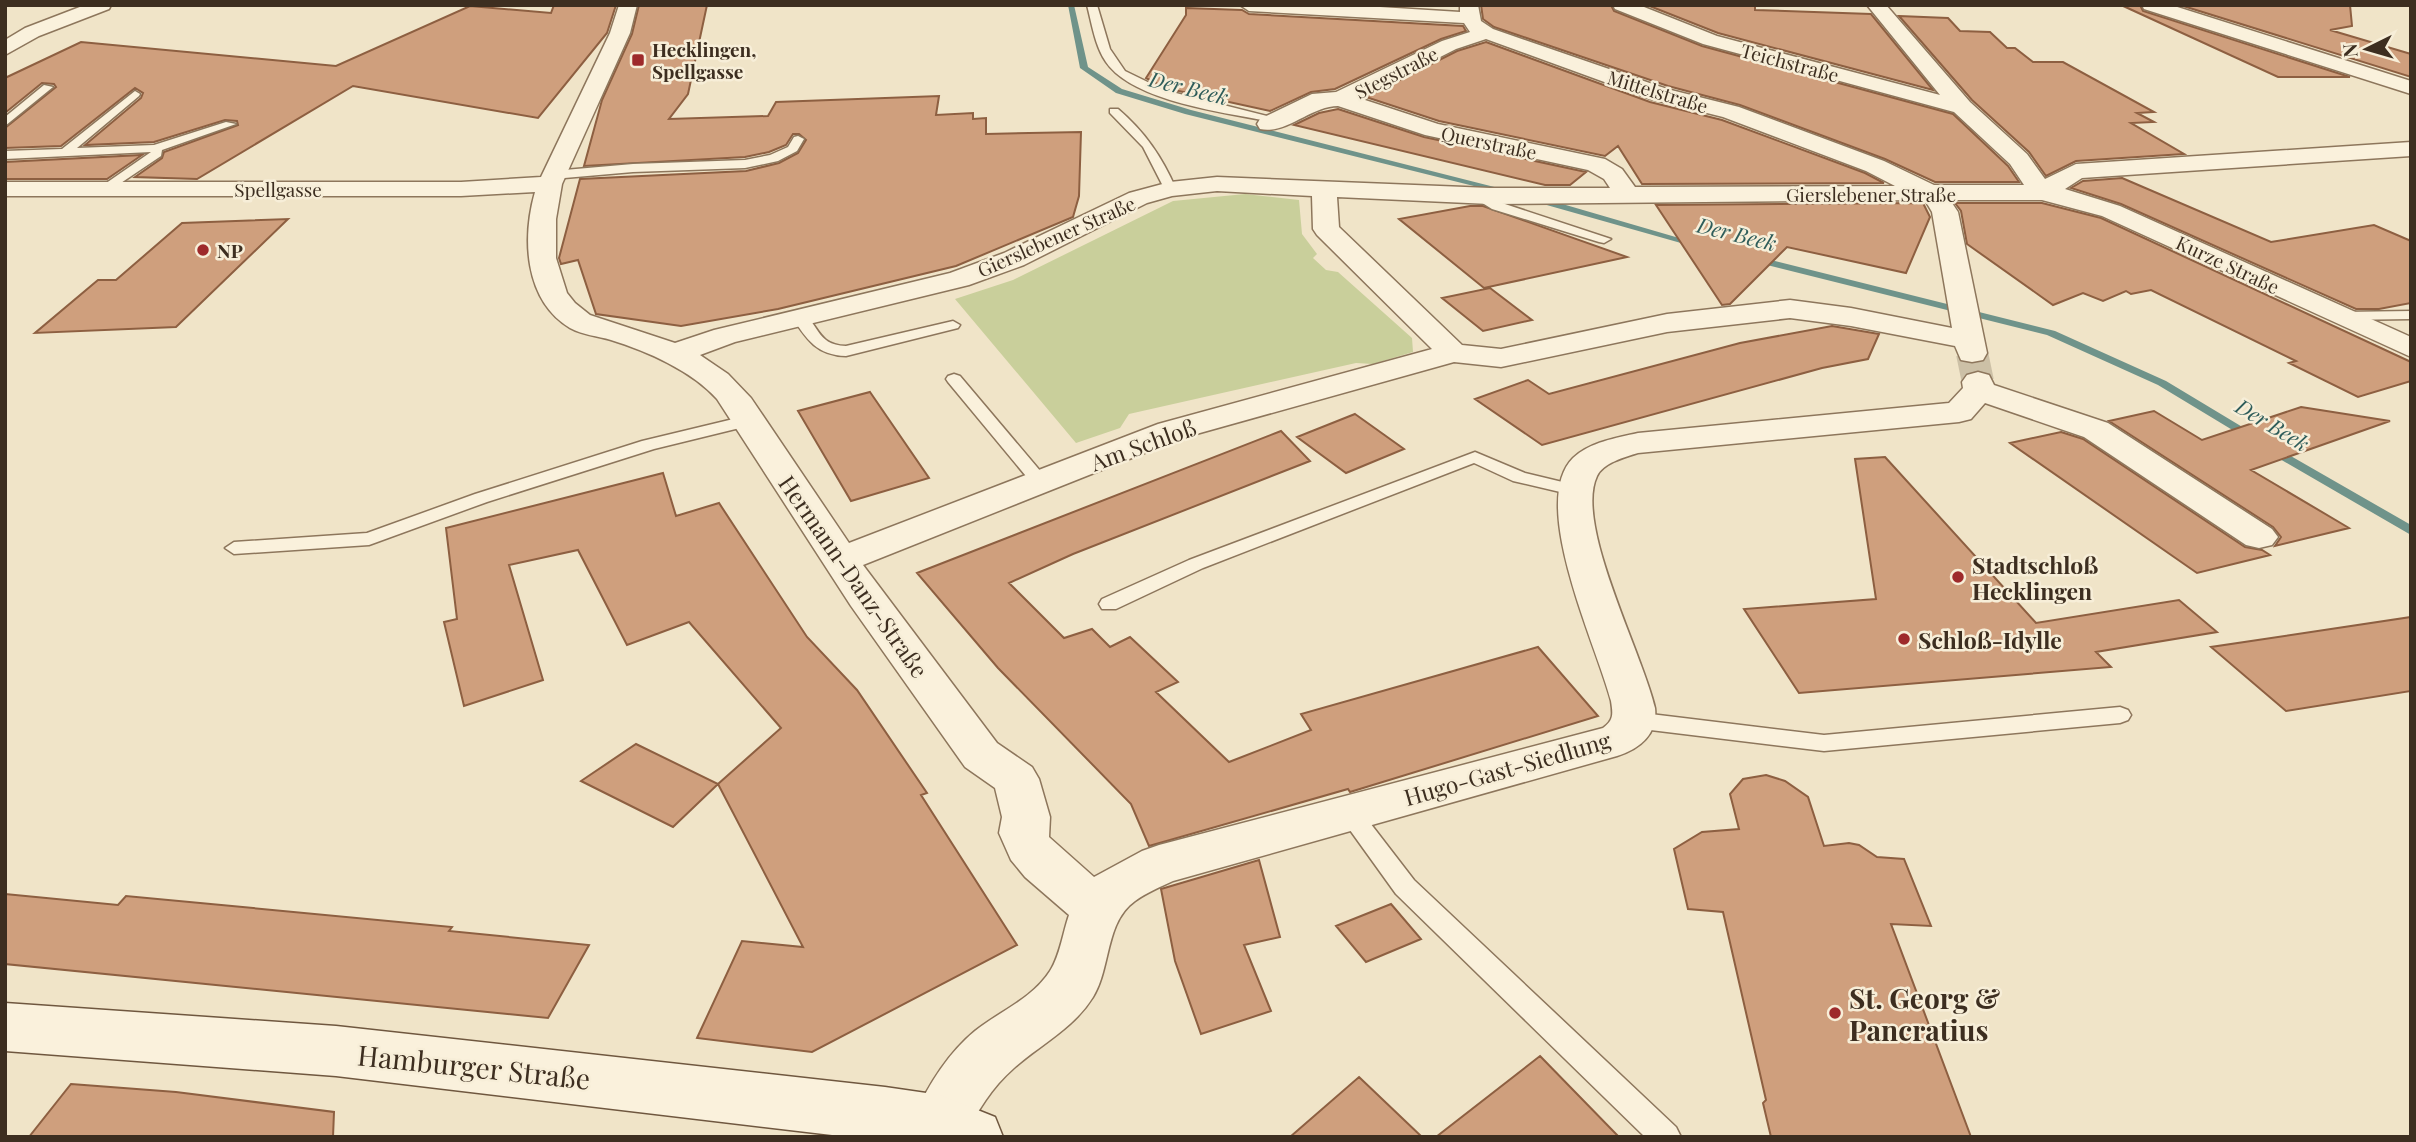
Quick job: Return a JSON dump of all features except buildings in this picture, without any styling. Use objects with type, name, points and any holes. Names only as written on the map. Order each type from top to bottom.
[{"type":"street","points":[[5,49],[32,32],[102,5]]},
{"type":"street","name":"Hermann-Danz-Straße","points":[[628,5],[620,33],[551,179],[543,208],[540,239],[546,278],[565,309],[580,321],[628,336],[671,355],[695,366],[718,382],[750,420],[865,597],[981,755],[1016,779],[1023,796],[1026,817],[1023,833],[1028,847],[1042,863],[1096,908]]},
{"type":"street","name":"Mittelstraße","points":[[1249,5],[1475,18],[1659,93],[1744,117],[1875,166],[1934,195]]},
{"type":"street","name":"Teichstraße","points":[[1622,5],[1732,47],[1962,107]]},
{"type":"street","points":[[1876,5],[1962,107],[2019,159],[2042,192],[2076,171],[2411,149]]},
{"type":"street","points":[[2151,5],[2411,88]]},
{"type":"street","name":"Stegstraße","points":[[1270,122],[1320,99],[1340,99],[1449,45],[1475,18]]},
{"type":"street","name":"Querstraße","points":[[1340,99],[1433,130],[1596,164],[1613,174],[1628,195]]},
{"type":"street","name":"Spellgasse","points":[[5,189],[461,189],[551,179]]},
{"type":"street","name":"Gierslebener Straße","points":[[671,355],[725,336],[959,279],[1014,259],[1138,198],[1170,189],[1217,184],[1485,196],[1934,195],[2042,192]]},
{"type":"street","points":[[1324,188],[1326,229],[1453,353],[1501,358],[1667,323],[1790,309],[1851,317],[1970,347],[2259,537]]},
{"type":"street","name":"Kurze Straße","points":[[2042,192],[2111,211],[2411,348]]},
{"type":"street","points":[[1573,490],[1581,471],[1616,448],[1638,443],[1959,412],[1970,347],[1945,212],[1934,195]]},
{"type":"street","name":"Am Schloß","points":[[841,560],[1170,431],[1453,353]]},
{"type":"street","name":"Hugo-Gast-Siedlung","points":[[1096,908],[1116,887],[1159,865],[1617,740],[1629,731],[1634,720],[1627,684],[1580,541],[1573,490]]},
{"type":"street","points":[[957,1130],[969,1074],[995,1049],[1049,1011],[1074,981],[1096,908]]},
{"type":"street","name":"Hamburger Straße","points":[[5,1027],[125,1032],[445,1061],[957,1130]]},
{"type":"lane","points":[[1092,5],[1112,65],[1136,83],[1171,96],[1270,122]]},
{"type":"lane","points":[[5,122],[48,87]]},
{"type":"lane","points":[[65,152],[135,94]]},
{"type":"lane","points":[[1114,111],[1140,133],[1160,164],[1170,189]]},
{"type":"lane","points":[[5,155],[155,148],[230,124]]},
{"type":"lane","points":[[551,179],[633,168],[745,164],[774,158],[793,149],[798,138]]},
{"type":"lane","points":[[106,189],[148,161],[157,153],[155,148]]},
{"type":"lane","points":[[1485,196],[1497,206],[1604,239]]},
{"type":"lane","points":[[2342,316],[2411,315]]},
{"type":"lane","points":[[799,317],[822,348],[832,352],[953,325]]},
{"type":"lane","points":[[954,379],[1041,483]]},
{"type":"lane","points":[[234,548],[369,540],[481,498],[648,445],[750,420]]},
{"type":"lane","points":[[1110,604],[1196,564],[1475,457],[1519,478],[1573,490]]},
{"type":"lane","points":[[1634,720],[1824,743],[2120,715]]},
{"type":"lane","points":[[1349,812],[1405,887],[1666,1137]]},
{"type":"green space","points":[[1245,194],[1299,200],[1302,234],[1317,254],[1313,258],[1326,270],[1338,272],[1412,338],[1413,352],[1373,364],[1356,363],[1129,414],[1120,428],[1076,443],[955,299],[1013,280],[1173,201]]},
{"type":"waterway","name":"Der Beek","points":[[1071,5],[1084,68],[1119,91],[1188,112],[1513,193]]},
{"type":"waterway","name":"Der Beek","points":[[1532,198],[1698,245]]},
{"type":"waterway","name":"Der Beek","points":[[1755,259],[2051,333],[2162,383],[2253,437]]},
{"type":"waterway","name":"Der Beek","points":[[2270,448],[2411,531]]},
{"type":"tunnel","points":[[1972,353],[1978,382]]},
{"type":"place","name":"Hecklingen, Spellgasse","points":[[638,60]]},
{"type":"place","name":"NP","points":[[203,250]]},
{"type":"place","name":"Stadtschloß Hecklingen","points":[[1958,577]]},
{"type":"place","name":"Schloß-Idylle","points":[[1904,639]]},
{"type":"place","name":"St. Georg & Pancratius","points":[[1835,1013]]}]
